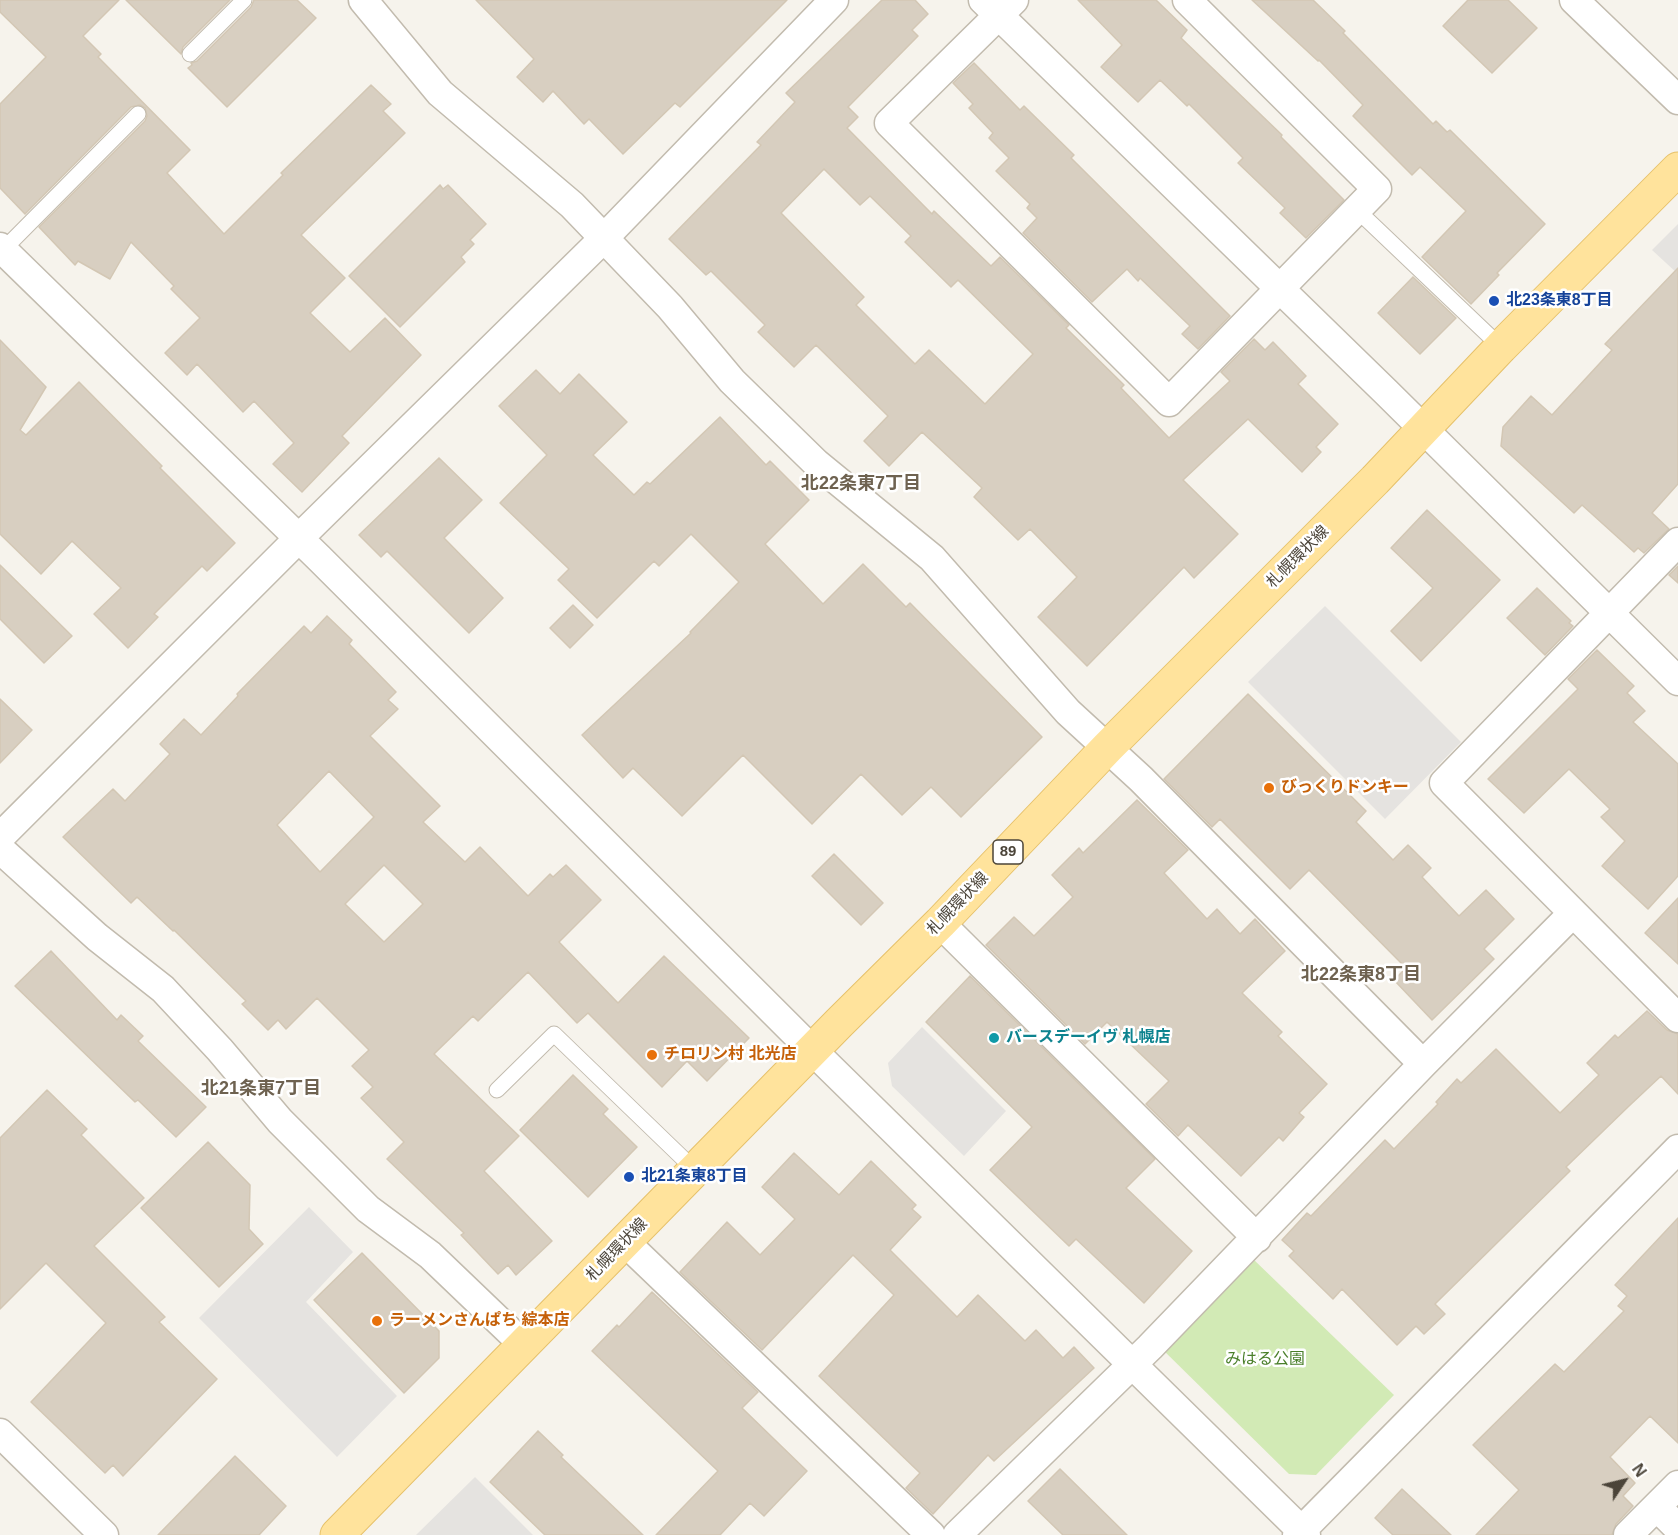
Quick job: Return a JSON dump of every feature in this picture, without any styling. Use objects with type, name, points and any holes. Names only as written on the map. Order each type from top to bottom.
[{"type":"main road","name":"札幌環状線","points":[[337,1535],[812,1050],[940,923],[1108,747],[1678,170]]},
{"type":"street","points":[[363,0],[440,93],[572,205],[670,307],[732,381],[816,463],[932,558],[1068,712],[1108,747],[1424,1064]]},
{"type":"street","points":[[0,837],[604,238],[834,0]]},
{"type":"street","points":[[1187,0],[1377,189],[1357,210],[1280,288],[1169,402],[889,123],[998,5],[1280,288],[1678,681]]},
{"type":"street","points":[[1574,0],[1678,100]]},
{"type":"street","points":[[1,248],[299,538],[812,1050],[1302,1533],[1678,1149]]},
{"type":"street","points":[[1678,542],[1444,783],[1678,1018]]},
{"type":"street","points":[[0,849],[97,937],[163,989],[220,1050],[280,1122],[360,1201],[430,1255],[524,1345]]},
{"type":"street","points":[[957,1535],[1257,1238],[1572,914]]},
{"type":"street","points":[[940,923],[1257,1238]]},
{"type":"street","points":[[625,1242],[931,1535]]},
{"type":"street","points":[[0,1433],[104,1535]]},
{"type":"street","points":[[1628,1535],[1678,1485]]},
{"type":"street","points":[[1657,1507],[1678,1528]]},
{"type":"lane","points":[[190,54],[244,0]]},
{"type":"lane","points":[[1,248],[138,114]]},
{"type":"lane","points":[[1357,210],[1501,347]]},
{"type":"lane","points":[[498,1090],[554,1034],[695,1170]]},
{"type":"green space","name":"みはる公園","points":[[1252,1258],[1394,1395],[1316,1475],[1289,1474],[1160,1347]]},
{"type":"shaded area","points":[[1678,224],[1678,274],[1652,250]]},
{"type":"shaded area","points":[[1325,606],[1461,742],[1385,819],[1248,682]]},
{"type":"shaded area","points":[[922,1027],[1006,1111],[964,1156],[892,1086],[888,1063]]},
{"type":"shaded area","points":[[309,1207],[353,1252],[306,1302],[397,1396],[337,1457],[199,1318]]},
{"type":"shaded area","points":[[475,1477],[533,1535],[416,1535]]},
{"type":"building","points":[[0,0],[119,0],[83,36],[101,54],[98,57],[190,150],[167,173],[224,234],[283,175],[281,173],[371,85],[391,104],[383,111],[405,133],[301,235],[345,278],[310,313],[350,352],[385,318],[421,355],[342,436],[349,443],[302,492],[273,464],[294,443],[254,401],[243,412],[197,364],[187,375],[165,353],[200,318],[171,289],[174,286],[131,242],[110,279],[78,261],[75,265],[39,227],[145,121],[147,116],[145,108],[140,105],[131,107],[25,214],[0,188],[0,104],[46,57],[0,12]]},
{"type":"building","points":[[126,0],[230,0],[183,47],[181,54]]},
{"type":"building","points":[[254,0],[297,0],[316,18],[227,107],[188,68],[251,7]]},
{"type":"building","points":[[476,0],[787,0],[680,107],[675,103],[623,154],[589,119],[584,124],[553,91],[543,102],[517,77],[534,59]]},
{"type":"building","points":[[882,0],[915,0],[928,14],[912,30],[918,36],[848,107],[858,117],[847,128],[932,214],[934,211],[991,266],[1000,257],[1069,325],[1066,328],[1124,385],[1121,388],[1169,438],[1230,381],[1221,372],[1254,339],[1265,350],[1273,342],[1306,376],[1298,384],[1338,424],[1316,447],[1321,452],[1302,472],[1248,419],[1183,480],[1238,534],[1194,578],[1184,567],[1087,666],[1038,617],[1077,577],[1030,529],[1018,540],[974,497],[982,488],[922,432],[889,466],[864,441],[888,416],[816,345],[794,367],[758,332],[765,325],[711,271],[706,275],[669,239],[761,145],[757,142],[795,102],[786,93]],"holes":[[[824,169],[860,205],[870,196],[911,236],[905,242],[951,287],[958,280],[1033,354],[985,404],[929,350],[915,364],[856,305],[864,297],[781,213]]]},
{"type":"building","points":[[1078,0],[1156,0],[1187,30],[1181,38],[1282,135],[1281,137],[1344,200],[1306,238],[1280,213],[1285,208],[1238,163],[1243,158],[1189,104],[1187,106],[1160,80],[1138,102],[1101,67],[1122,45]]},
{"type":"building","points":[[1252,0],[1313,0],[1433,124],[1436,121],[1447,132],[1450,130],[1545,224],[1497,273],[1499,275],[1471,304],[1422,257],[1466,211],[1420,167],[1412,175],[1353,116],[1363,105],[1319,60]]},
{"type":"building","points":[[1468,0],[1508,0],[1537,28],[1492,73],[1443,26]]},
{"type":"building","points":[[974,63],[1020,110],[1024,106],[1074,155],[1071,158],[1230,316],[1198,349],[1182,334],[1190,326],[1140,278],[1138,281],[1127,269],[1092,302],[1023,233],[1037,218],[1027,208],[1030,204],[996,171],[1009,158],[989,138],[993,133],[969,108],[973,104],[953,83]]},
{"type":"building","points":[[440,185],[443,189],[448,185],[486,224],[470,240],[474,244],[461,257],[465,262],[400,327],[349,276]]},
{"type":"building","points":[[1678,268],[1678,484],[1652,513],[1669,529],[1644,553],[1638,548],[1634,552],[1582,505],[1574,513],[1501,446],[1503,427],[1531,396],[1552,415],[1612,350],[1605,344]]},
{"type":"building","points":[[1413,277],[1456,318],[1420,354],[1378,313]]},
{"type":"building","points":[[0,340],[46,387],[20,430],[26,435],[79,382],[235,543],[207,571],[202,566],[154,614],[158,617],[128,648],[94,614],[121,588],[72,541],[41,574],[0,534]]},
{"type":"building","points":[[536,370],[560,394],[579,374],[627,422],[593,455],[634,495],[647,482],[650,484],[720,417],[766,465],[770,461],[809,500],[765,544],[823,604],[863,564],[906,607],[910,603],[1042,737],[961,817],[931,787],[902,815],[861,774],[812,824],[743,755],[682,816],[633,768],[623,778],[582,735],[691,633],[739,582],[691,534],[659,566],[654,561],[597,618],[558,580],[569,569],[500,503],[547,455],[499,406]]},
{"type":"building","points":[[439,458],[482,500],[444,538],[503,598],[469,633],[387,551],[381,557],[359,535]]},
{"type":"building","points":[[1427,510],[1500,580],[1421,661],[1391,631],[1433,588],[1391,548]]},
{"type":"building","points":[[0,565],[72,636],[44,663],[0,619]]},
{"type":"building","points":[[1678,566],[1678,583],[1669,575]]},
{"type":"building","points":[[1537,588],[1571,621],[1569,623],[1573,626],[1545,655],[1507,618]]},
{"type":"building","points":[[573,605],[593,625],[570,648],[550,628]]},
{"type":"building","points":[[327,616],[352,640],[349,644],[396,692],[388,700],[398,709],[370,736],[440,806],[423,822],[465,862],[480,847],[528,896],[550,874],[553,877],[566,865],[601,900],[559,942],[618,1003],[664,956],[749,1038],[707,1081],[687,1061],[662,1087],[588,1013],[577,1023],[528,972],[478,1021],[473,1016],[434,1054],[519,1136],[484,1171],[552,1241],[516,1275],[508,1265],[498,1274],[461,1235],[464,1233],[387,1159],[404,1142],[361,1098],[373,1087],[352,1066],[369,1050],[317,998],[286,1029],[278,1020],[268,1030],[242,1004],[246,1001],[174,930],[137,897],[131,903],[63,837],[113,789],[125,801],[170,754],[160,744],[184,719],[201,735],[238,696],[237,694],[304,626],[311,633]],"holes":[[[329,771],[374,817],[320,872],[277,825]],[[384,865],[423,904],[384,942],[345,904]]]},
{"type":"building","points":[[1597,650],[1634,686],[1627,693],[1645,711],[1633,722],[1678,764],[1678,876],[1648,909],[1602,866],[1625,841],[1601,817],[1610,809],[1569,769],[1524,813],[1488,779],[1578,689],[1568,679]]},
{"type":"building","points":[[1248,694],[1366,811],[1356,822],[1393,860],[1408,845],[1431,868],[1422,877],[1459,916],[1486,890],[1514,919],[1484,949],[1494,959],[1432,1020],[1394,980],[1406,968],[1309,870],[1290,889],[1220,819],[1212,827],[1164,779]]},
{"type":"building","points":[[0,699],[32,730],[0,763]]},
{"type":"building","points":[[1137,800],[1188,850],[1164,873],[1207,919],[1217,909],[1240,934],[1255,919],[1285,951],[1242,993],[1282,1032],[1278,1036],[1327,1084],[1299,1113],[1304,1117],[1283,1141],[1279,1137],[1241,1176],[1188,1125],[1178,1136],[1146,1104],[1169,1081],[1107,1022],[1085,1044],[986,945],[1014,917],[1034,936],[1073,897],[1052,875],[1079,848],[1083,853]]},
{"type":"building","points":[[834,854],[883,903],[861,925],[812,876]]},
{"type":"building","points":[[1678,898],[1678,964],[1645,933]]},
{"type":"building","points":[[51,951],[117,1020],[121,1015],[143,1036],[138,1041],[206,1107],[176,1137],[138,1100],[135,1102],[15,986]]},
{"type":"building","points":[[970,976],[1155,1159],[1126,1188],[1192,1251],[1144,1303],[1076,1239],[1069,1246],[990,1170],[1032,1127],[926,1022]]},
{"type":"building","points":[[1647,1011],[1667,1030],[1678,1034],[1678,1094],[1661,1076],[1629,1106],[1566,1167],[1570,1171],[1435,1304],[1445,1314],[1424,1334],[1416,1326],[1397,1345],[1342,1289],[1333,1299],[1289,1256],[1294,1251],[1282,1240],[1307,1213],[1311,1216],[1385,1140],[1394,1149],[1438,1104],[1436,1102],[1457,1079],[1461,1083],[1496,1049],[1560,1113],[1599,1075],[1587,1063],[1615,1035],[1618,1038]]},
{"type":"building","points":[[573,1075],[608,1109],[603,1114],[637,1147],[588,1197],[520,1130]]},
{"type":"building","points":[[47,1090],[87,1129],[81,1135],[144,1198],[94,1246],[165,1317],[159,1322],[217,1379],[123,1476],[113,1465],[105,1473],[31,1402],[106,1323],[46,1263],[0,1309],[0,1138]]},
{"type":"building","points":[[208,1142],[250,1185],[249,1229],[263,1244],[219,1287],[141,1208]]},
{"type":"building","points":[[794,1153],[839,1195],[871,1161],[916,1205],[912,1209],[921,1217],[890,1250],[957,1317],[978,1295],[1025,1341],[1036,1330],[1063,1358],[1074,1347],[1094,1368],[994,1461],[988,1455],[933,1514],[906,1488],[920,1473],[819,1376],[894,1295],[853,1255],[762,1350],[680,1272],[727,1222],[760,1255],[795,1219],[762,1187]]},
{"type":"building","points":[[1678,1218],[1678,1443],[1650,1416],[1610,1457],[1635,1483],[1623,1496],[1633,1506],[1616,1524],[1612,1535],[1476,1535],[1519,1490],[1473,1445],[1555,1364],[1564,1372],[1624,1311],[1618,1306],[1627,1296],[1615,1285]]},
{"type":"building","points":[[362,1253],[439,1331],[439,1358],[404,1393],[314,1300]]},
{"type":"building","points":[[652,1292],[758,1392],[742,1408],[807,1471],[764,1516],[750,1503],[720,1535],[656,1535],[718,1471],[592,1351],[617,1325],[619,1327]]},
{"type":"building","points":[[538,1431],[563,1455],[561,1457],[643,1535],[545,1535],[490,1482]]},
{"type":"building","points":[[235,1456],[286,1506],[259,1535],[158,1535]]},
{"type":"building","points":[[1060,1469],[1127,1535],[1063,1535],[1028,1501]]},
{"type":"building","points":[[1402,1489],[1451,1535],[1393,1535],[1375,1518]]},
{"type":"place","name":"北23条東8丁目","points":[[1494,301]]},
{"type":"place","name":"びっくりドンキー","points":[[1269,788]]},
{"type":"place","name":"バースデーイヴ 札幌店","points":[[994,1038]]},
{"type":"place","name":"チロリン村 北光店","points":[[652,1055]]},
{"type":"place","name":"北21条東8丁目","points":[[629,1177]]},
{"type":"place","name":"ラーメンさんぱち 綜本店","points":[[377,1321]]},
{"type":"district","name":"北22条東7丁目","points":[[861,484]]},
{"type":"district","name":"北22条東8丁目","points":[[1361,975]]},
{"type":"district","name":"北21条東7丁目","points":[[261,1089]]}]
